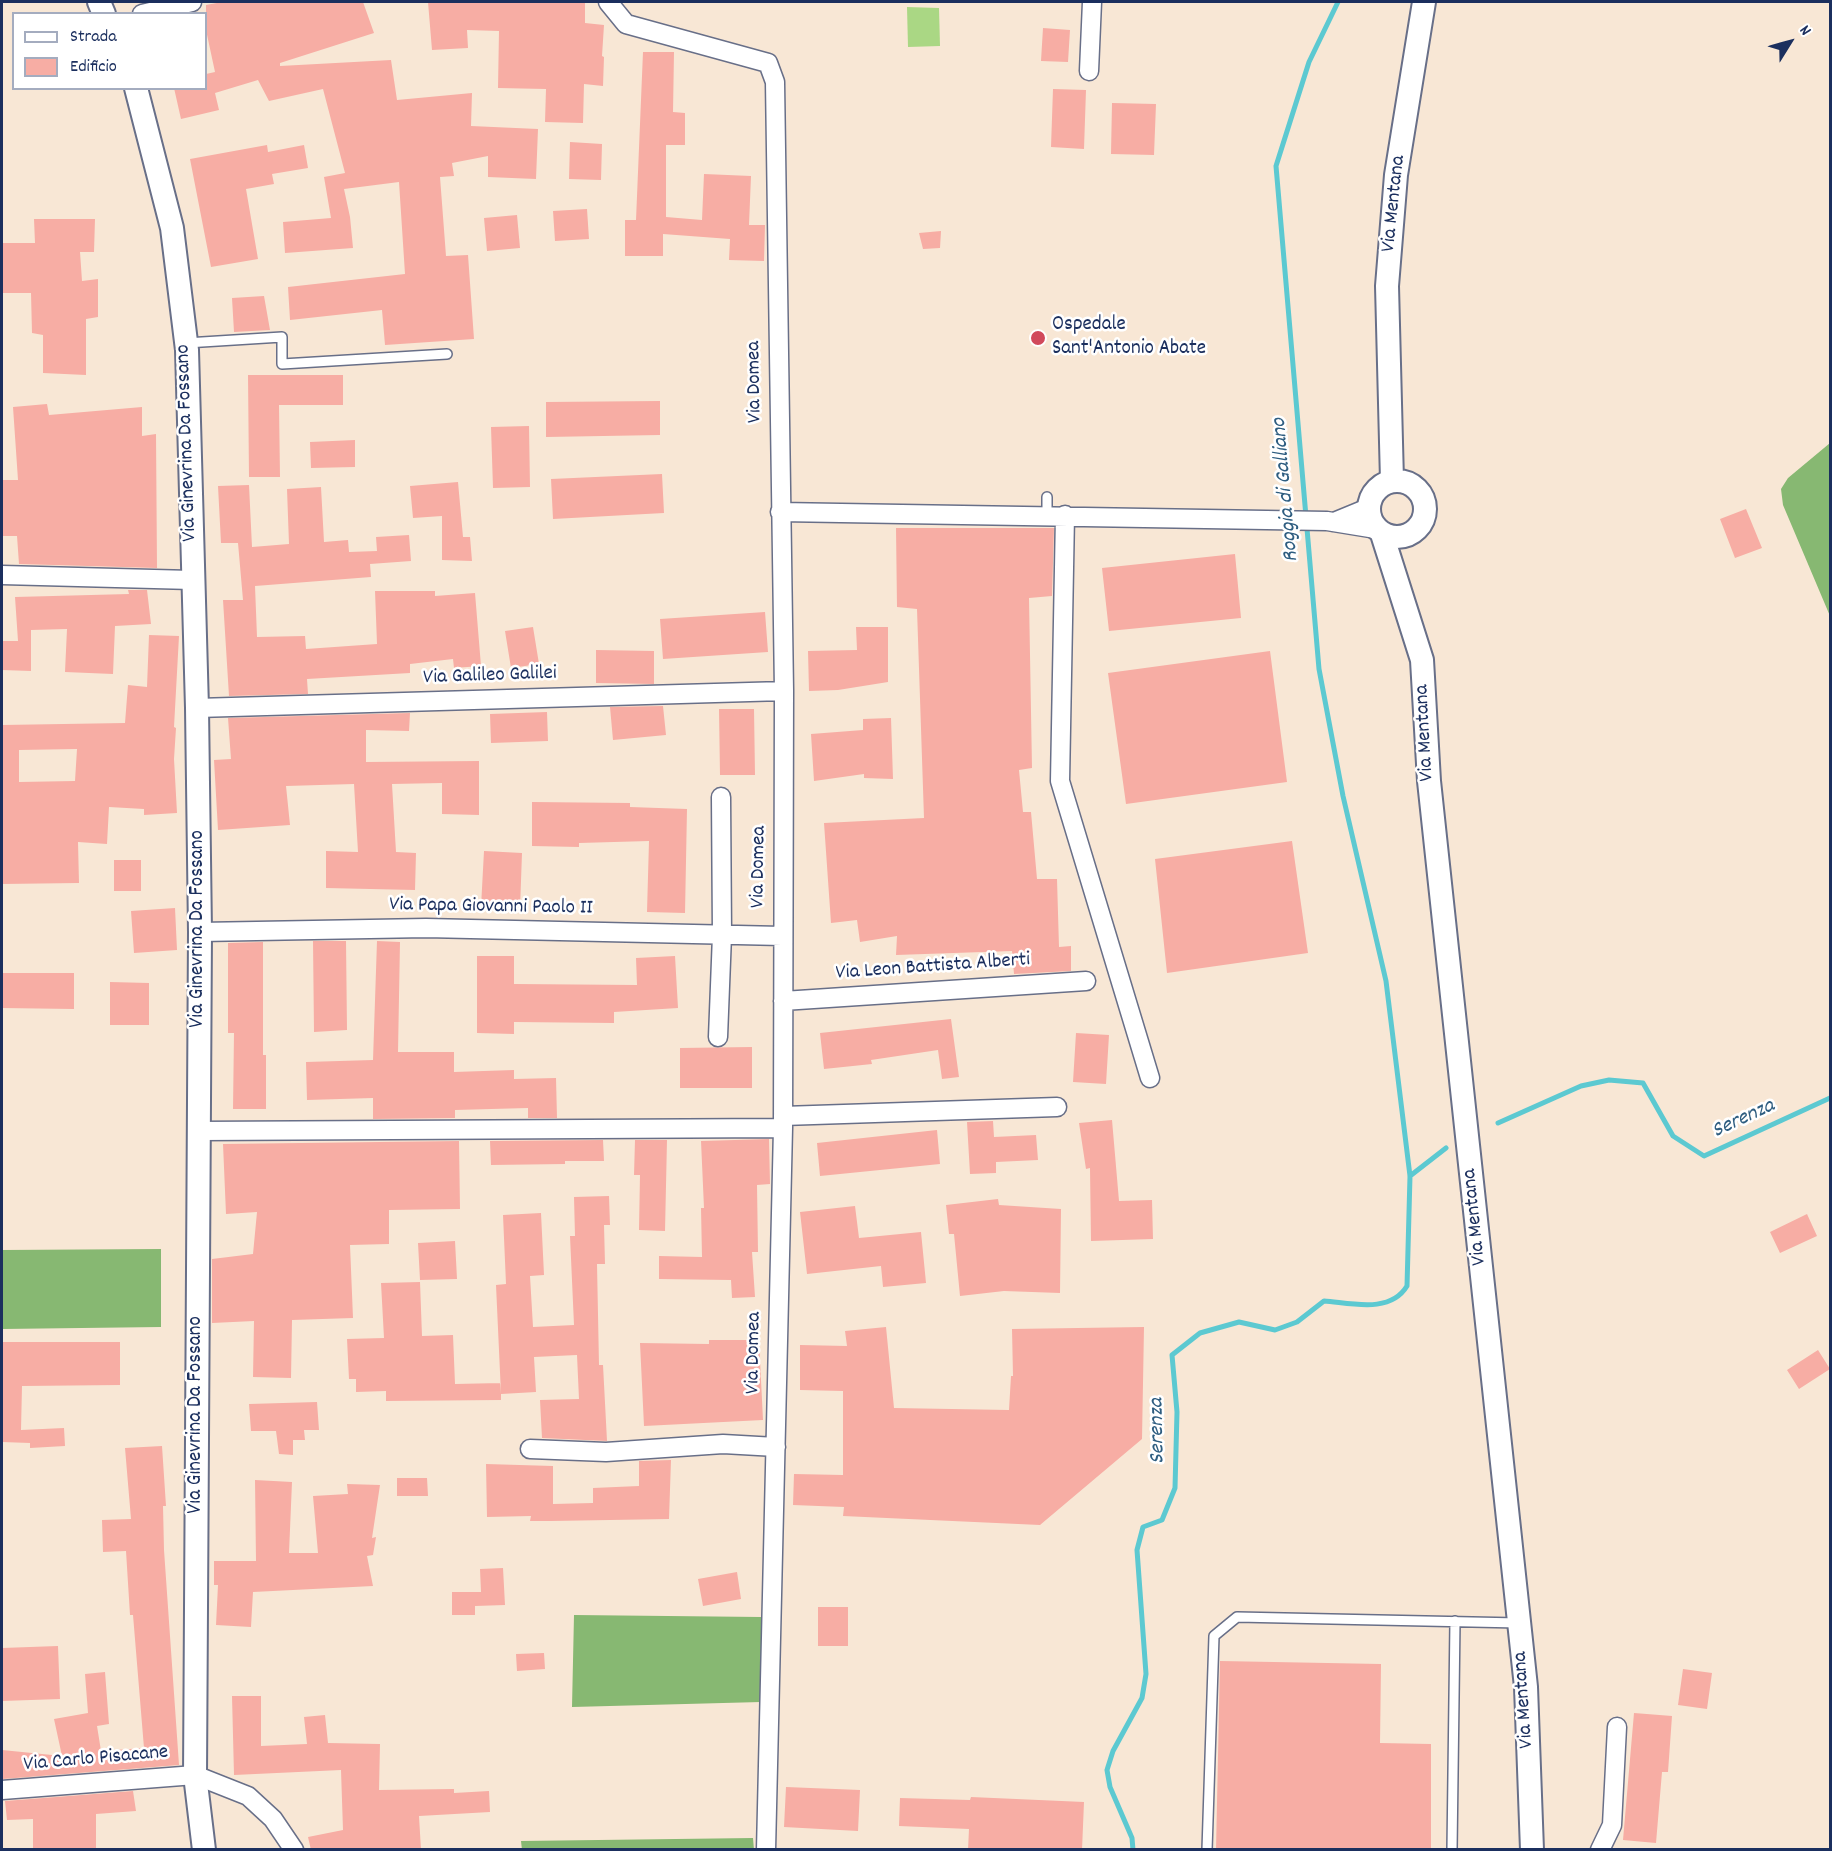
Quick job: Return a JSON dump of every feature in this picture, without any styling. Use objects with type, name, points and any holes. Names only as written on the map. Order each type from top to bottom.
[{"type":"street","points":[[150,12],[192,2]]},
{"type":"street","name":"Via Domea","points":[[608,2],[626,24],[768,63],[775,82],[784,691],[783,1122],[766,1850]]},
{"type":"street","points":[[1089,71],[1092,2]]},
{"type":"street","name":"Via Mentana","points":[[1392,481],[1388,275],[1396,175],[1425,2]]},
{"type":"street","name":"Via Ginevrina Da Fossano","points":[[137,90],[172,228],[186,343],[197,708],[200,932],[195,1775],[204,1850]]},
{"type":"street","name":"Via Mentana","points":[[1391,409],[1416,488]]},
{"type":"street","points":[[780,512],[1053,509],[1330,522],[1388,533],[1418,528],[1425,512],[1422,495],[1416,488],[1401,481],[1385,483],[1373,493],[1368,508],[1369,516],[1388,533]]},
{"type":"street","points":[[1330,522],[1368,508]]},
{"type":"street","points":[[1053,509],[1060,781],[1150,1078]]},
{"type":"street","name":"Via Mentana","points":[[1388,533],[1400,587],[1422,660],[1429,781],[1526,1687],[1532,1850]]},
{"type":"street","points":[[2,575],[192,579]]},
{"type":"street","name":"Via Galileo Galilei","points":[[197,708],[784,691]]},
{"type":"street","points":[[718,1037],[722,936],[721,797]]},
{"type":"street","name":"Via Papa Giovanni Paolo II","points":[[200,932],[426,928],[782,936]]},
{"type":"street","name":"Via Leon Battista Alberti","points":[[783,1001],[1086,981]]},
{"type":"street","points":[[199,1131],[783,1122],[1057,1107]]},
{"type":"street","points":[[530,1449],[606,1452],[723,1444],[776,1447]]},
{"type":"street","points":[[1600,1850],[1612,1825],[1617,1726]]},
{"type":"street","points":[[195,1775],[248,1796],[273,1819],[294,1850]]},
{"type":"street","name":"Via Carlo Pisacane","points":[[2,1790],[195,1775]]},
{"type":"lane","points":[[186,343],[282,338],[282,364],[447,354]]},
{"type":"lane","points":[[1207,1850],[1214,1636],[1237,1617],[1519,1623]]},
{"type":"lane","points":[[1452,1850],[1455,1621]]},
{"type":"green space","points":[[907,7],[939,8],[940,46],[908,47]]},
{"type":"green space","points":[[1830,443],[1830,616],[1783,505],[1781,489],[1788,478]]},
{"type":"green space","points":[[161,1249],[161,1327],[2,1329],[2,1250]]},
{"type":"green space","points":[[574,1615],[761,1617],[761,1702],[572,1707]]},
{"type":"green space","points":[[753,1838],[754,1850],[522,1850],[521,1841]]},
{"type":"building","points":[[222,2],[363,2],[374,33],[280,63],[280,66],[391,60],[397,100],[472,93],[471,126],[538,129],[536,179],[488,177],[488,156],[452,163],[454,176],[440,177],[446,256],[468,255],[474,339],[385,345],[382,310],[290,320],[288,287],[405,274],[399,182],[344,189],[353,248],[285,253],[283,222],[331,218],[324,177],[345,173],[323,89],[269,101],[258,80],[215,93],[219,110],[181,119],[174,90],[207,90],[207,74],[215,72],[207,35],[206,5]]},
{"type":"building","points":[[428,2],[585,2],[585,23],[604,25],[602,56],[604,57],[603,86],[584,84],[583,123],[545,122],[546,89],[498,88],[499,31],[467,30],[468,48],[432,50]]},
{"type":"building","points":[[1043,28],[1070,30],[1068,62],[1041,61]]},
{"type":"building","points":[[643,52],[674,52],[673,112],[685,113],[685,145],[666,145],[666,217],[702,220],[704,174],[751,176],[749,225],[765,225],[764,261],[729,260],[730,239],[663,234],[663,256],[625,256],[625,220],[636,220]]},
{"type":"building","points":[[1053,89],[1086,90],[1084,149],[1051,147]]},
{"type":"building","points":[[1112,103],[1156,104],[1154,155],[1111,154]]},
{"type":"building","points":[[570,142],[602,144],[601,180],[569,179]]},
{"type":"building","points":[[267,145],[268,152],[304,145],[308,168],[272,174],[274,184],[246,189],[258,259],[211,267],[190,159]]},
{"type":"building","points":[[587,209],[589,239],[555,241],[553,211]]},
{"type":"building","points":[[517,215],[520,248],[487,251],[484,218]]},
{"type":"building","points":[[34,219],[95,219],[94,252],[80,252],[82,281],[98,279],[98,317],[86,319],[86,375],[43,373],[43,335],[32,333],[31,293],[2,293],[2,243],[35,243]]},
{"type":"building","points":[[941,231],[940,248],[923,249],[919,233]]},
{"type":"building","points":[[264,296],[270,330],[234,332],[232,298]]},
{"type":"building","points":[[248,375],[343,375],[343,405],[279,405],[280,477],[249,477]]},
{"type":"building","points":[[660,401],[660,435],[546,437],[546,402]]},
{"type":"building","points":[[47,404],[49,415],[142,407],[142,436],[156,434],[157,568],[19,564],[17,536],[2,536],[2,480],[18,480],[13,407]]},
{"type":"building","points":[[529,426],[530,487],[493,488],[491,427]]},
{"type":"building","points":[[355,440],[355,467],[311,468],[310,442]]},
{"type":"building","points":[[662,474],[664,513],[553,519],[551,479]]},
{"type":"building","points":[[458,482],[463,537],[470,537],[472,561],[442,560],[442,516],[413,518],[410,486]]},
{"type":"building","points":[[249,485],[252,547],[289,544],[287,489],[321,487],[324,542],[348,540],[349,552],[377,551],[376,537],[409,535],[411,561],[370,564],[371,577],[255,586],[257,637],[305,636],[306,649],[377,644],[375,591],[435,591],[435,596],[475,593],[481,666],[454,668],[453,659],[410,664],[410,673],[307,679],[308,694],[229,696],[223,600],[243,600],[238,543],[221,543],[218,486]]},
{"type":"building","points":[[1746,509],[1762,548],[1735,558],[1720,519]]},
{"type":"building","points":[[896,528],[1054,528],[1052,596],[1029,598],[1032,768],[1019,770],[1023,812],[1031,812],[1037,879],[1057,879],[1059,947],[1071,946],[1071,971],[1014,974],[1012,951],[896,955],[897,936],[860,942],[857,920],[831,923],[824,823],[924,818],[917,609],[897,607]]},
{"type":"building","points":[[1235,554],[1241,618],[1109,631],[1102,568]]},
{"type":"building","points":[[128,590],[147,590],[151,624],[115,626],[113,674],[65,672],[67,629],[31,630],[31,671],[2,670],[2,641],[18,641],[15,597],[129,594]]},
{"type":"building","points":[[765,612],[768,652],[663,659],[660,619]]},
{"type":"building","points":[[533,627],[539,664],[511,668],[505,631]]},
{"type":"building","points":[[856,627],[888,627],[888,682],[838,690],[809,691],[808,651],[857,650]]},
{"type":"building","points":[[149,635],[179,636],[174,727],[176,728],[174,759],[177,813],[144,815],[144,809],[109,807],[107,844],[78,842],[79,883],[2,884],[2,725],[125,723],[128,685],[147,687]],"holes":[[[77,749],[75,781],[19,782],[19,750]]]},
{"type":"building","points":[[596,650],[654,651],[654,684],[596,683]]},
{"type":"building","points":[[1270,651],[1287,782],[1126,804],[1108,673]]},
{"type":"building","points":[[663,706],[666,735],[613,740],[610,707]]},
{"type":"building","points":[[719,709],[754,709],[755,775],[720,775]]},
{"type":"building","points":[[547,712],[548,741],[491,743],[490,714]]},
{"type":"building","points":[[410,713],[409,731],[366,730],[366,762],[479,761],[479,815],[442,814],[442,783],[392,784],[396,852],[416,853],[415,890],[326,888],[326,851],[358,852],[354,784],[286,786],[290,825],[218,830],[214,760],[231,759],[228,718]]},
{"type":"building","points":[[891,718],[893,779],[864,778],[864,774],[814,781],[811,734],[863,730],[863,719]]},
{"type":"building","points":[[532,802],[630,803],[630,807],[687,809],[685,913],[647,912],[649,841],[579,843],[579,847],[532,846]]},
{"type":"building","points":[[1292,841],[1308,953],[1167,973],[1155,859]]},
{"type":"building","points":[[484,851],[522,853],[520,909],[481,907]]},
{"type":"building","points":[[114,860],[141,860],[141,891],[114,891]]},
{"type":"building","points":[[175,908],[177,950],[134,953],[131,911]]},
{"type":"building","points":[[313,941],[346,941],[347,1030],[314,1032]]},
{"type":"building","points":[[377,941],[400,942],[398,1052],[454,1052],[454,1072],[514,1070],[514,1079],[556,1078],[557,1118],[528,1118],[528,1108],[455,1110],[455,1118],[373,1119],[373,1098],[307,1100],[306,1062],[373,1060]]},
{"type":"building","points":[[263,942],[263,1055],[266,1055],[266,1109],[233,1109],[234,1033],[228,1033],[228,943]]},
{"type":"building","points":[[477,956],[514,956],[514,984],[637,985],[636,958],[675,956],[678,1008],[614,1012],[614,1023],[514,1022],[514,1034],[477,1033]]},
{"type":"building","points":[[2,973],[74,973],[74,1009],[2,1008]]},
{"type":"building","points":[[110,982],[149,983],[149,1025],[110,1025]]},
{"type":"building","points":[[951,1019],[959,1077],[942,1079],[938,1050],[871,1060],[872,1064],[824,1069],[820,1033]]},
{"type":"building","points":[[1076,1033],[1109,1035],[1106,1084],[1073,1082]]},
{"type":"building","points":[[752,1047],[752,1088],[680,1088],[680,1048]]},
{"type":"building","points":[[1112,1120],[1119,1201],[1152,1200],[1153,1239],[1091,1241],[1090,1168],[1086,1169],[1079,1123]]},
{"type":"building","points":[[993,1121],[994,1137],[1036,1135],[1038,1160],[996,1162],[996,1173],[970,1174],[967,1122]]},
{"type":"building","points":[[937,1130],[940,1164],[820,1176],[817,1143]]},
{"type":"building","points":[[769,1139],[770,1184],[757,1185],[758,1252],[752,1252],[755,1297],[732,1298],[731,1280],[659,1279],[659,1256],[702,1257],[701,1208],[704,1208],[701,1141]]},
{"type":"building","points":[[603,1140],[604,1161],[491,1165],[490,1141]]},
{"type":"building","points":[[635,1140],[667,1140],[665,1231],[639,1230],[640,1175],[634,1175]]},
{"type":"building","points":[[459,1141],[460,1209],[389,1210],[389,1244],[350,1245],[353,1318],[292,1320],[291,1378],[253,1377],[254,1321],[212,1323],[212,1259],[253,1254],[257,1212],[226,1214],[223,1144]]},
{"type":"building","points":[[609,1196],[610,1225],[604,1225],[605,1264],[597,1264],[599,1365],[603,1365],[607,1441],[542,1438],[540,1400],[579,1399],[577,1355],[534,1357],[536,1392],[501,1394],[496,1285],[506,1284],[503,1215],[541,1213],[544,1275],[530,1276],[533,1327],[574,1325],[570,1236],[575,1236],[574,1197]]},
{"type":"building","points":[[998,1199],[999,1205],[1061,1209],[1060,1293],[1004,1291],[960,1296],[954,1234],[949,1234],[946,1205]]},
{"type":"building","points":[[855,1206],[859,1238],[921,1232],[926,1283],[883,1287],[881,1266],[807,1274],[800,1212]]},
{"type":"building","points":[[1807,1214],[1817,1236],[1780,1253],[1770,1232]]},
{"type":"building","points":[[455,1241],[457,1279],[420,1280],[418,1243]]},
{"type":"building","points":[[420,1282],[422,1336],[453,1335],[455,1384],[501,1383],[501,1400],[386,1401],[386,1391],[356,1392],[356,1379],[349,1379],[347,1339],[384,1338],[381,1283]]},
{"type":"building","points":[[886,1327],[894,1408],[1009,1410],[1011,1376],[1013,1376],[1012,1329],[1144,1327],[1142,1439],[1040,1525],[843,1516],[844,1507],[793,1505],[794,1474],[843,1475],[843,1391],[800,1390],[800,1345],[847,1346],[845,1331]]},
{"type":"building","points":[[709,1340],[759,1340],[763,1420],[644,1426],[640,1343],[709,1344]]},
{"type":"building","points":[[2,1342],[120,1342],[120,1385],[22,1386],[21,1430],[64,1428],[65,1446],[30,1448],[30,1443],[2,1442]]},
{"type":"building","points":[[1818,1350],[1830,1369],[1799,1389],[1787,1370]]},
{"type":"building","points":[[317,1402],[319,1430],[304,1430],[305,1440],[293,1440],[293,1455],[279,1454],[276,1431],[251,1431],[249,1404]]},
{"type":"building","points":[[162,1446],[166,1506],[163,1506],[164,1550],[179,1765],[3,1779],[2,1750],[62,1756],[54,1719],[88,1713],[85,1674],[105,1672],[109,1724],[97,1726],[101,1751],[144,1748],[133,1615],[130,1615],[126,1551],[103,1552],[102,1520],[131,1519],[125,1448]]},
{"type":"building","points":[[671,1460],[669,1519],[530,1521],[531,1516],[487,1517],[486,1464],[553,1466],[553,1504],[593,1503],[593,1488],[639,1486],[639,1461]]},
{"type":"building","points":[[397,1478],[427,1478],[428,1496],[397,1496]]},
{"type":"building","points":[[255,1480],[292,1482],[289,1553],[318,1553],[313,1496],[348,1494],[347,1484],[380,1485],[372,1538],[376,1537],[373,1555],[367,1556],[373,1586],[253,1592],[251,1627],[216,1625],[218,1585],[214,1585],[214,1561],[256,1561]]},
{"type":"building","points":[[503,1568],[505,1605],[475,1606],[475,1615],[452,1615],[452,1592],[481,1592],[480,1569]]},
{"type":"building","points":[[737,1572],[741,1599],[703,1606],[698,1579]]},
{"type":"building","points":[[818,1607],[848,1607],[848,1646],[818,1646]]},
{"type":"building","points":[[58,1646],[60,1699],[2,1701],[2,1648]]},
{"type":"building","points":[[544,1653],[545,1669],[517,1671],[516,1654]]},
{"type":"building","points":[[1220,1661],[1381,1664],[1380,1743],[1431,1744],[1431,1850],[1216,1850]]},
{"type":"building","points":[[1683,1669],[1712,1673],[1707,1709],[1678,1705]]},
{"type":"building","points":[[232,1696],[261,1696],[261,1746],[307,1744],[304,1717],[325,1715],[328,1743],[380,1744],[379,1790],[454,1789],[454,1793],[489,1791],[490,1812],[419,1816],[421,1850],[311,1850],[308,1837],[343,1830],[341,1770],[234,1775]]},
{"type":"building","points":[[1634,1713],[1672,1716],[1668,1772],[1662,1772],[1656,1843],[1623,1840]]},
{"type":"building","points":[[786,1787],[860,1790],[858,1831],[784,1827]]},
{"type":"building","points":[[133,1791],[136,1811],[96,1814],[96,1850],[33,1850],[33,1819],[7,1820],[5,1801]]},
{"type":"building","points":[[971,1797],[1084,1802],[1082,1850],[968,1850],[969,1829],[899,1826],[900,1798],[970,1800]]},
{"type":"waterway","name":"Serenza","points":[[1133,1850],[1132,1838],[1110,1787],[1107,1770],[1113,1751],[1142,1698],[1146,1674],[1137,1550],[1143,1527],[1162,1520],[1175,1488],[1177,1412],[1172,1355],[1200,1333],[1239,1322],[1275,1330],[1297,1322],[1324,1301],[1358,1305],[1380,1304],[1400,1295],[1407,1286],[1410,1176],[1386,981],[1343,796],[1319,669],[1276,166],[1309,62],[1338,2]]},
{"type":"waterway","name":"Serenza","points":[[1498,1123],[1581,1086],[1609,1080],[1643,1083],[1673,1136],[1704,1156],[1830,1098]]},
{"type":"waterway","name":"Serenza","points":[[1410,1176],[1446,1148]]},
{"type":"place","name":"Ospedale Sant'Antonio Abate","points":[[1038,338]]},
{"type":"water label","name":"Roggia di Galliano","points":[[1287,490]]}]
